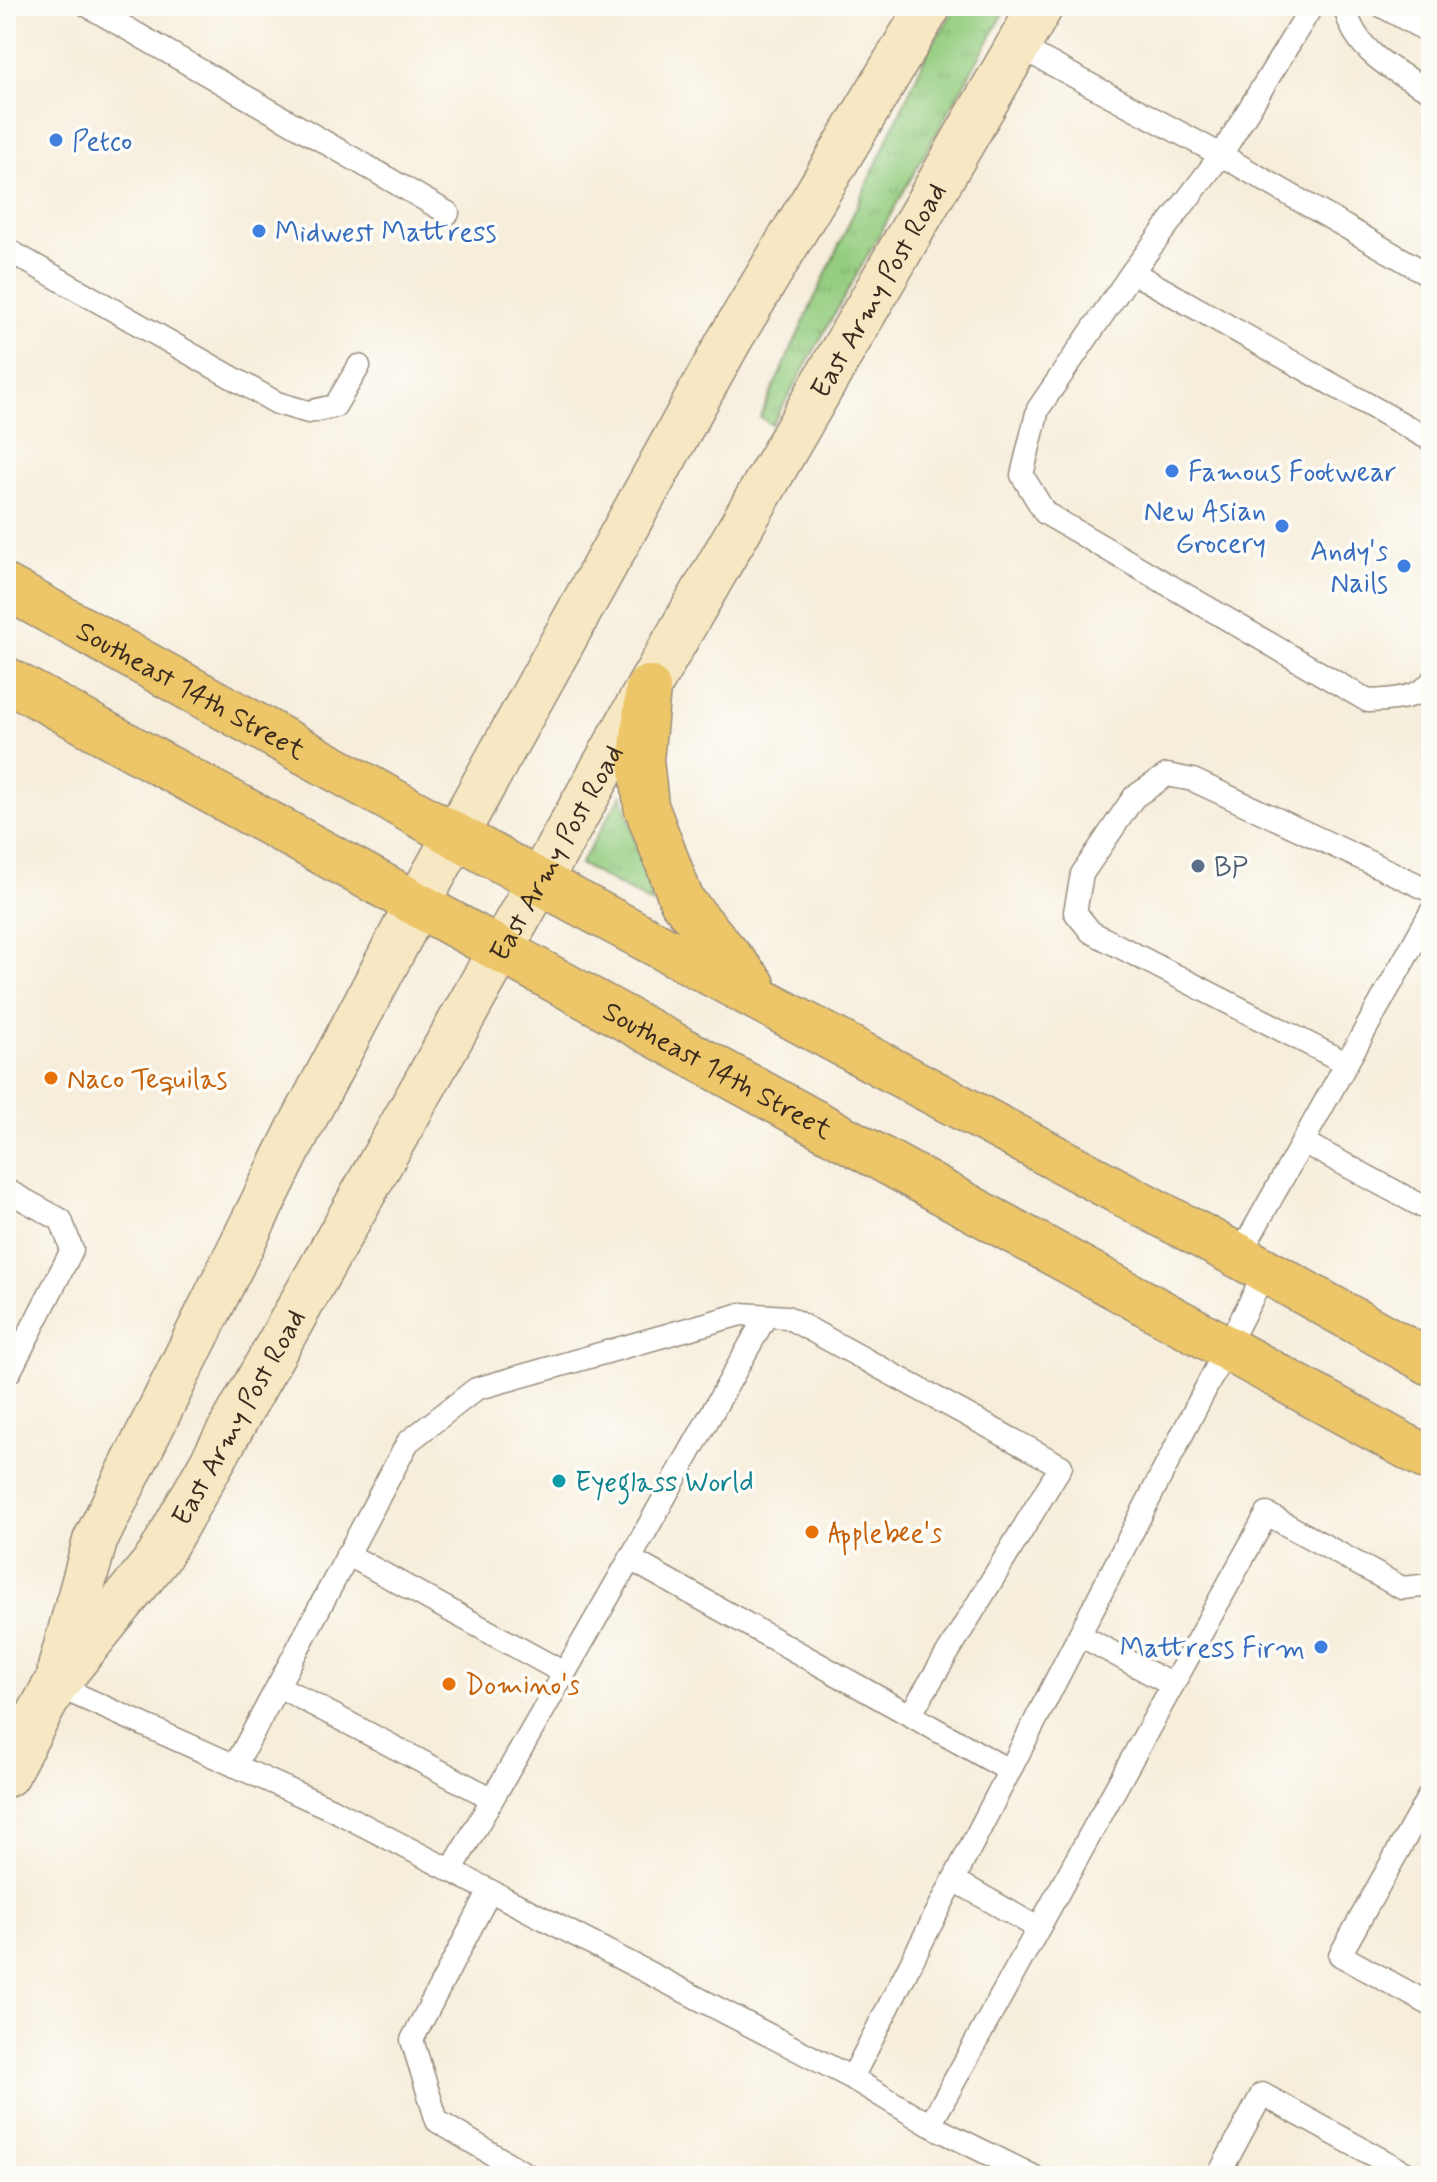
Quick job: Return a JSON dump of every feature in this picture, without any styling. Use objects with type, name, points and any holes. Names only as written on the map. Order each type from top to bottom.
[{"type":"main road","name":"East Army Post Road","points":[[55,1685],[95,1541],[298,1131],[417,905],[729,341],[929,6]]},
{"type":"main road","name":"East Army Post Road","points":[[9,1762],[55,1685],[158,1558],[538,881],[1041,6]]},
{"type":"main road","name":"Southeast 14th Street","points":[[6,587],[538,881],[1253,1263],[1431,1363]]},
{"type":"main road","name":"Southeast 14th Street","points":[[6,679],[1431,1460]]},
{"type":"main road","points":[[648,688],[641,760],[646,806],[682,901],[770,1005]]},
{"type":"lane","points":[[88,6],[448,213]]},
{"type":"lane","points":[[1312,6],[1221,155],[1132,272],[1038,409],[1022,475],[1045,513],[1368,701],[1395,700],[1427,688],[1431,682]]},
{"type":"lane","points":[[1345,6],[1347,17],[1366,51],[1431,91]]},
{"type":"lane","points":[[1382,6],[1431,33]]},
{"type":"lane","points":[[1018,46],[1221,155],[1431,276]]},
{"type":"lane","points":[[6,249],[287,406],[308,412],[335,406],[359,366]]},
{"type":"lane","points":[[1132,272],[1431,440]]},
{"type":"lane","points":[[1346,1063],[1091,932],[1075,912],[1082,874],[1134,797],[1167,775],[1193,780],[1431,891]]},
{"type":"lane","points":[[852,2078],[1228,1349],[1253,1263],[1303,1142],[1431,912]]},
{"type":"lane","points":[[1303,1142],[1431,1211]]},
{"type":"lane","points":[[6,1190],[61,1220],[72,1250],[7,1372]]},
{"type":"lane","points":[[235,1766],[408,1442],[476,1389],[741,1314],[787,1317],[1061,1466],[910,1715]]},
{"type":"lane","points":[[451,1871],[766,1316]]},
{"type":"lane","points":[[930,2125],[1267,1514],[1402,1588],[1431,1585]]},
{"type":"lane","points":[[347,1554],[564,1673]]},
{"type":"lane","points":[[630,1559],[1010,1771]]},
{"type":"lane","points":[[1080,1635],[1172,1685]]},
{"type":"lane","points":[[55,1685],[334,1810],[852,2078],[930,2125],[1033,2176]]},
{"type":"lane","points":[[278,1686],[491,1798]]},
{"type":"lane","points":[[1431,1792],[1340,1955],[1431,2005]]},
{"type":"lane","points":[[954,1880],[1038,1928]]},
{"type":"lane","points":[[490,1891],[412,2040],[437,2121],[529,2176]]},
{"type":"lane","points":[[1218,2176],[1262,2094],[1411,2176]]},
{"type":"green space","points":[[957,6],[1008,6],[772,425],[760,417],[930,47]]},
{"type":"green space","points":[[622,794],[653,904],[580,864]]},
{"type":"place","name":"Petco","points":[[56,140]]},
{"type":"place","name":"Midwest Mattress","points":[[259,231]]},
{"type":"place","name":"Famous Footwear","points":[[1172,471]]},
{"type":"place","name":"New Asian Grocery","points":[[1282,526]]},
{"type":"place","name":"Andy's Nails","points":[[1404,566]]},
{"type":"place","name":"BP","points":[[1198,866]]},
{"type":"place","name":"Naco Tequilas","points":[[51,1078]]},
{"type":"place","name":"Eyeglass World","points":[[559,1481]]},
{"type":"place","name":"Applebee's","points":[[812,1532]]},
{"type":"place","name":"Mattress Firm","points":[[1321,1647]]},
{"type":"place","name":"Domino's","points":[[449,1684]]}]
